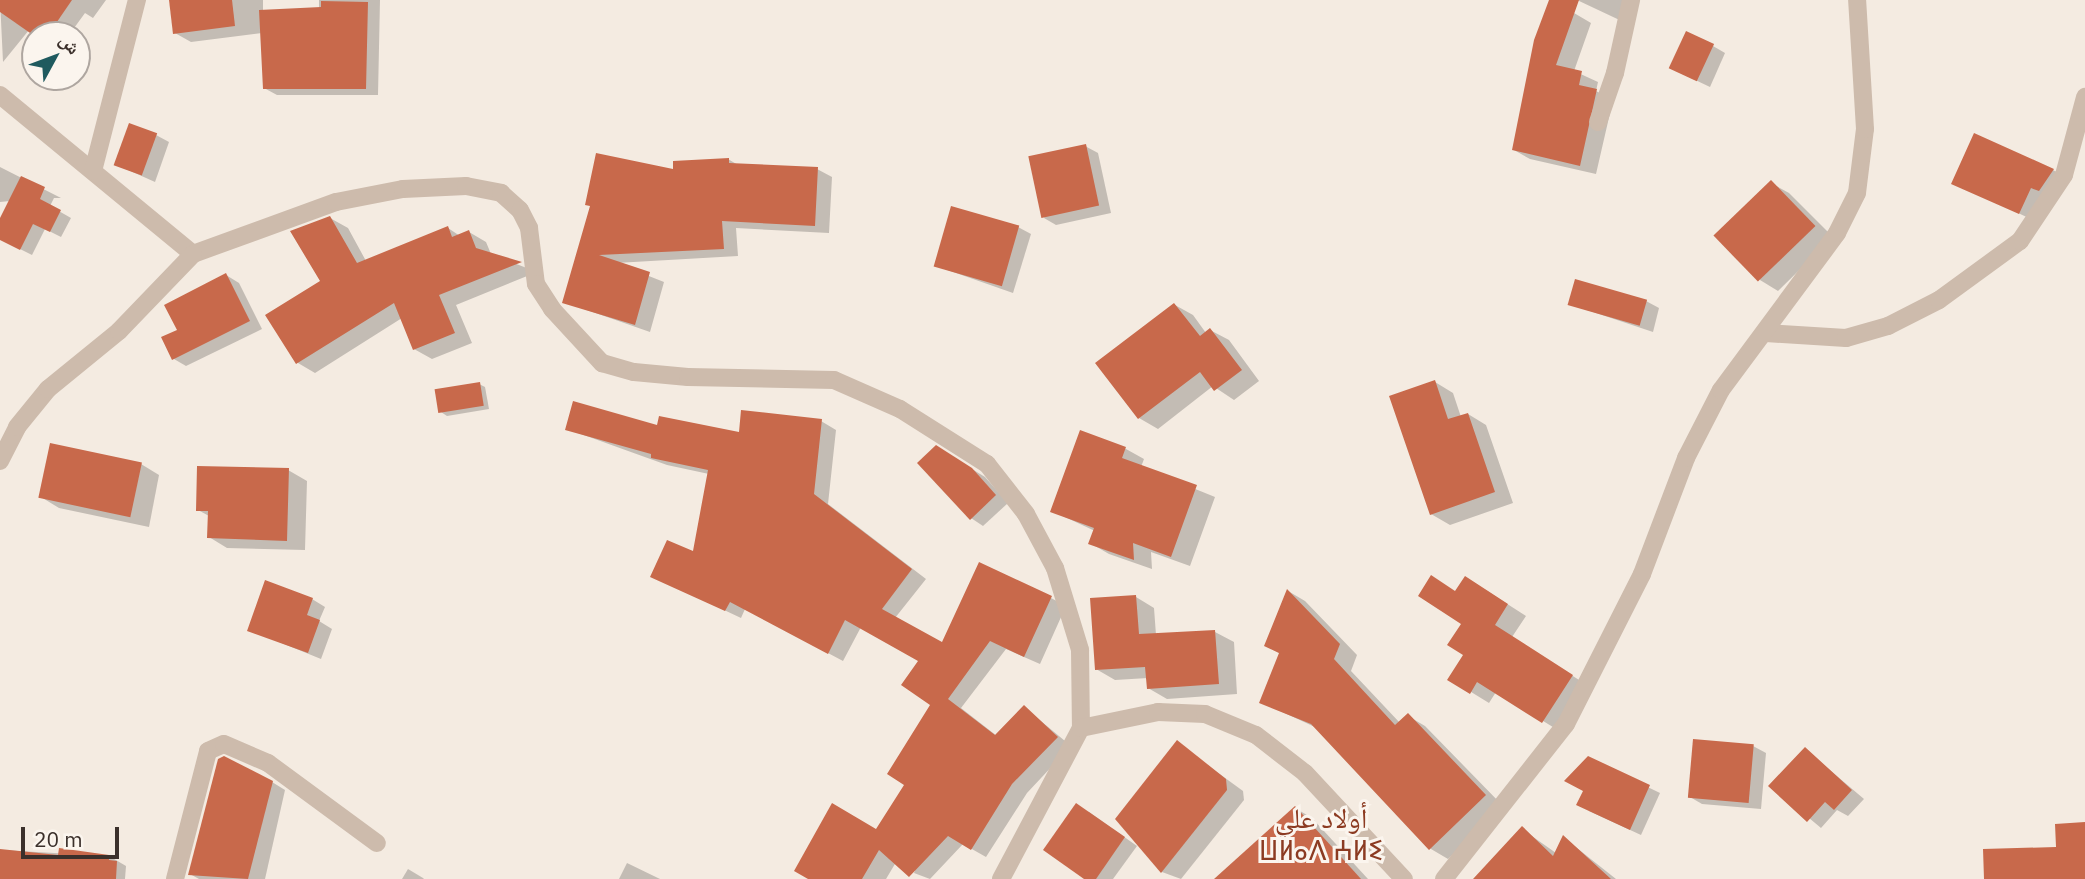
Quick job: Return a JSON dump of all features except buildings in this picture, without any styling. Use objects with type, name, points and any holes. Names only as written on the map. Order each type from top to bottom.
[{"type":"street","points":[[93,172],[138,0]]},
{"type":"street","points":[[1598,122],[1615,73],[1631,0]]},
{"type":"street","points":[[1444,879],[1566,724],[1642,574],[1692,446],[1721,390],[1766,333],[1837,233],[1857,193],[1866,129],[1857,0]]},
{"type":"street","points":[[0,95],[193,254]]},
{"type":"street","points":[[1766,333],[1846,338],[1888,326],[1938,300],[2020,241],[2064,175],[2085,97]]},
{"type":"street","points":[[0,461],[17,427],[48,389],[119,331],[193,254],[336,202],[403,189],[466,186],[501,193],[520,210],[529,228],[536,284],[552,309],[602,363],[634,372],[688,377],[834,380],[900,410],[987,464],[1026,514],[1055,568],[1080,650],[1081,728],[1008,859],[1001,879]]},
{"type":"street","points":[[1081,728],[1158,712],[1205,714],[1256,735],[1305,772],[1404,879]]},
{"type":"street","points":[[175,879],[208,751],[224,744],[268,763],[377,843]]},
{"type":"district","name":"أولاد علي ⵡⵍⴰⴷ ⵄⵍⵉ","points":[[1321,834]]}]
